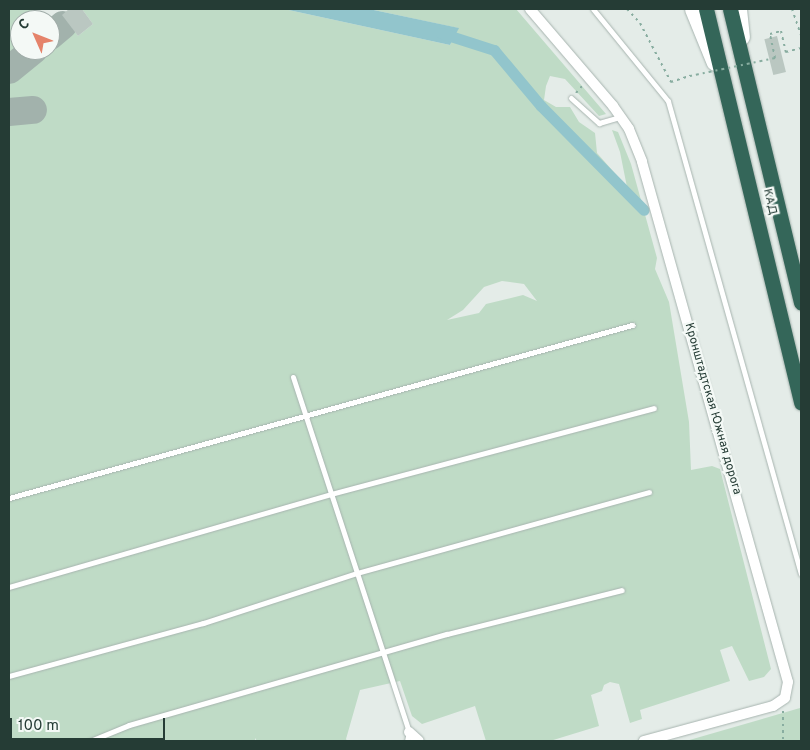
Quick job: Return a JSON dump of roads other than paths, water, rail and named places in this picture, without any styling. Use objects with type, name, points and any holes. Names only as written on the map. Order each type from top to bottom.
[{"type":"highway","name":"КАД","points":[[706,9],[801,403]]},
{"type":"highway","name":"КАД","points":[[730,9],[743,56],[801,303]]},
{"type":"street","name":"Кронштадтская Южная дорога","points":[[530,9],[589,78],[629,129],[642,162],[788,682],[785,698],[773,706],[644,741]]},
{"type":"street","points":[[692,9],[727,94]]},
{"type":"street","points":[[739,9],[743,56]]},
{"type":"street","points":[[408,737],[419,741]]},
{"type":"lane","points":[[593,9],[668,101],[801,574]]},
{"type":"lane","points":[[571,98],[599,123],[620,117]]},
{"type":"lane","points":[[9,498],[632,325]]},
{"type":"lane","points":[[293,377],[408,737]]},
{"type":"lane","points":[[9,586],[331,494],[654,408]]},
{"type":"lane","points":[[9,676],[203,623],[357,573],[649,492]]},
{"type":"lane","points":[[90,741],[129,725],[448,634],[622,590]]},
{"type":"water","points":[[284,9],[369,9],[459,28],[450,45]]},
{"type":"waterway","points":[[441,33],[494,50],[541,106],[644,210]]}]
